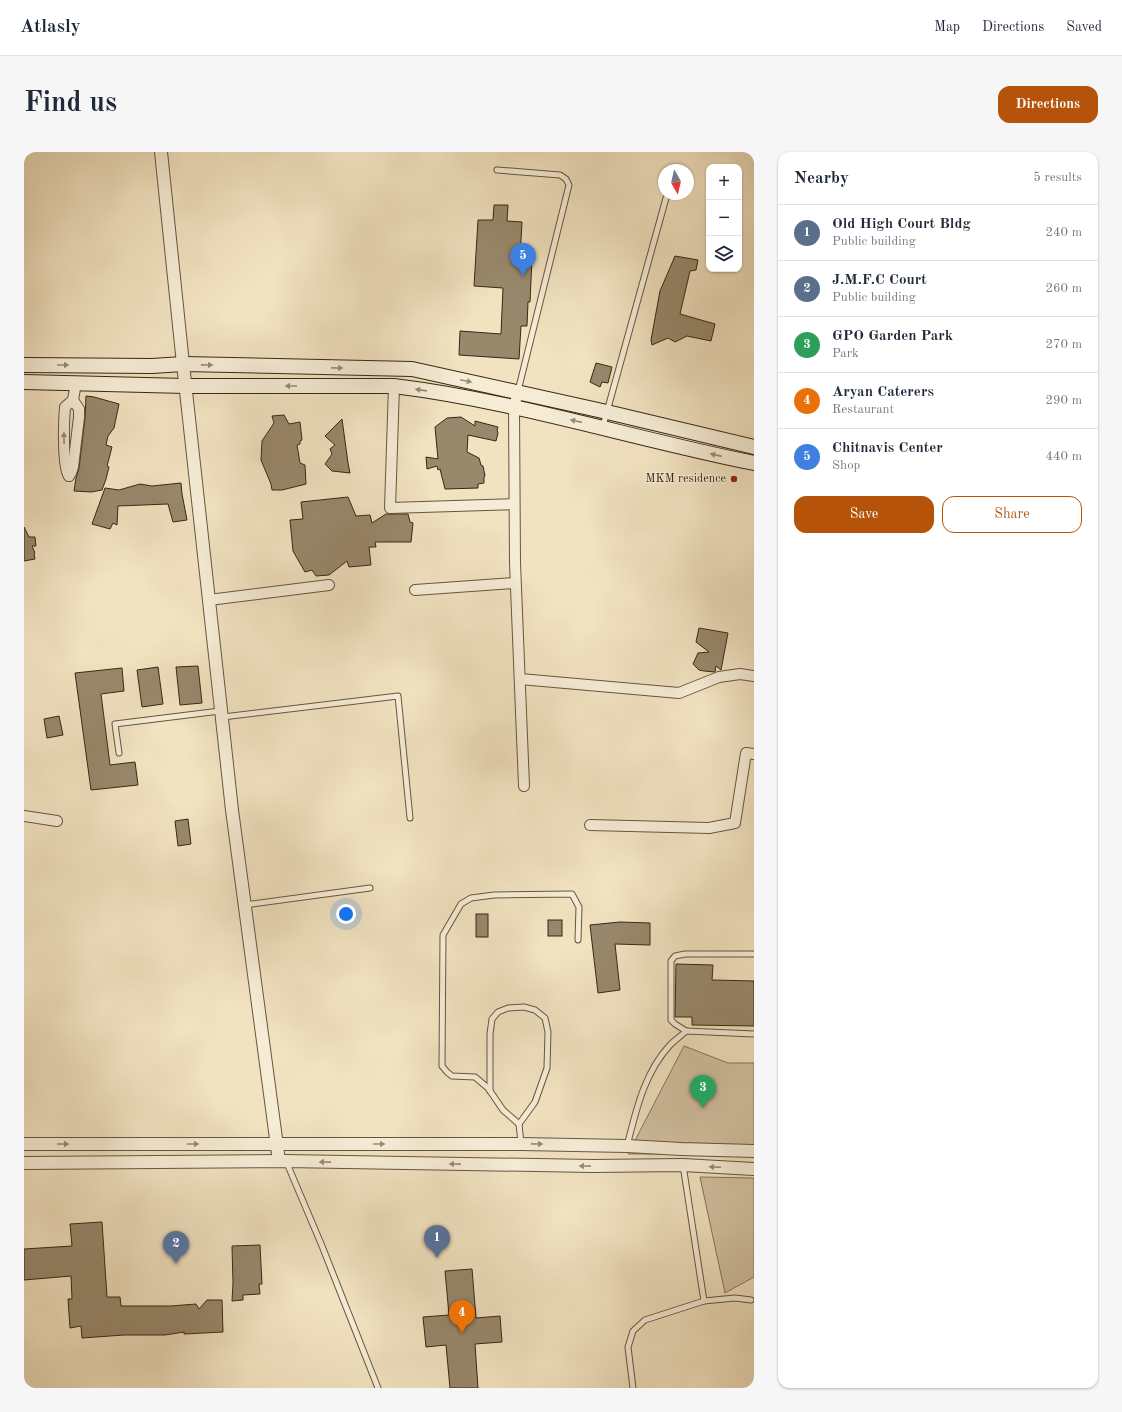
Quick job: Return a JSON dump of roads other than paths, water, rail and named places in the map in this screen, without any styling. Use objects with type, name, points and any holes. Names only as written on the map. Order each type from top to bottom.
[{"type":"main road","points":[[24,365],[152,366],[183,364],[412,369],[607,412],[754,448]]},
{"type":"main road","points":[[24,382],[186,386],[394,386],[424,390],[514,407],[722,457],[754,463]]},
{"type":"street","points":[[161,152],[232,810],[276,1144],[282,1161]]},
{"type":"street","points":[[73,400],[79,409],[79,417],[71,473],[69,476],[67,474],[65,454],[64,417],[65,406],[73,400],[76,383]]},
{"type":"street","points":[[394,386],[390,508],[514,504]]},
{"type":"street","points":[[518,392],[514,407],[515,583],[524,786]]},
{"type":"street","points":[[415,590],[515,583]]},
{"type":"street","points":[[209,600],[329,585]]},
{"type":"street","points":[[520,679],[680,693],[719,677],[740,674],[754,676]]},
{"type":"street","points":[[590,825],[709,828],[735,823],[746,753],[754,754]]},
{"type":"street","points":[[24,816],[57,821]]},
{"type":"street","points":[[24,1144],[521,1144],[754,1151]]},
{"type":"street","points":[[24,1163],[282,1161],[594,1166],[683,1165],[754,1169]]},
{"type":"lane","points":[[497,170],[560,175],[566,179],[569,185],[518,392]]},
{"type":"lane","points":[[602,428],[665,200]]},
{"type":"lane","points":[[119,753],[116,724],[398,696],[410,818]]},
{"type":"lane","points":[[245,905],[370,888]]},
{"type":"lane","points":[[521,1144],[519,1124],[503,1110],[490,1091],[475,1078],[452,1076],[442,1066],[443,935],[461,904],[471,898],[494,895],[572,894],[580,907],[578,940]]},
{"type":"lane","points":[[754,954],[684,954],[675,956],[671,961],[671,1020],[675,1024],[686,1031],[754,1034]]},
{"type":"lane","points":[[490,1091],[490,1034],[492,1019],[498,1012],[508,1008],[524,1007],[535,1010],[545,1018],[548,1032],[547,1068],[536,1102],[519,1124]]},
{"type":"lane","points":[[627,1146],[640,1096],[658,1062],[670,1046],[686,1031]]},
{"type":"lane","points":[[282,1161],[322,1246],[378,1388]]},
{"type":"lane","points":[[683,1165],[704,1301]]},
{"type":"lane","points":[[633,1388],[628,1347],[633,1331],[645,1320],[704,1301],[735,1298],[753,1300]]},
{"type":"place","name":"Chitnavis Center","points":[[523,276]]},
{"type":"place","name":"MKM residence","points":[[734,479]]},
{"type":"place","name":"GPO Garden Park","points":[[703,1108]]},
{"type":"place","name":"Old High Court Bldg","points":[[437,1258]]},
{"type":"place","name":"J.M.F.C Court","points":[[176,1264]]},
{"type":"place","name":"Aryan Caterers","points":[[462,1333]]}]
